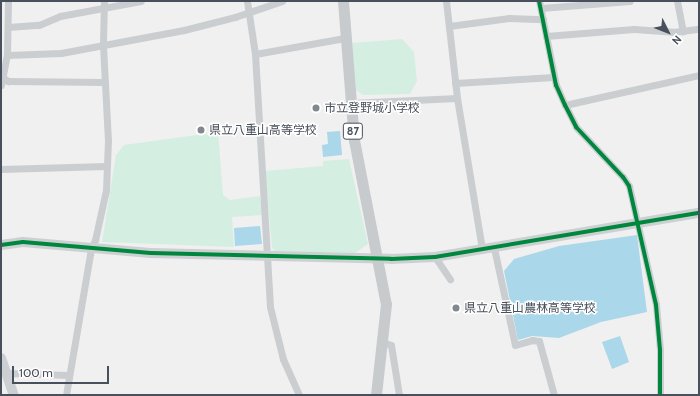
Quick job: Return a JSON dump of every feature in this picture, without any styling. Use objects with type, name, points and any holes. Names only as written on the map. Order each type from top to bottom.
[{"type":"main road","name":"87","points":[[343,1],[350,103],[358,166],[379,259],[386,304],[376,395]]},
{"type":"street","points":[[1,84],[8,28],[8,1]]},
{"type":"street","points":[[8,28],[39,25],[60,16],[104,4],[141,1]]},
{"type":"street","points":[[247,1],[247,14],[254,54],[269,256],[270,307],[283,359],[299,395]]},
{"type":"street","points":[[5,51],[61,53],[184,30],[247,14],[282,1]]},
{"type":"street","points":[[446,1],[458,98],[482,249]]},
{"type":"street","points":[[630,1],[540,5],[554,77],[565,105],[576,127],[623,177],[629,186],[656,305],[660,350],[660,395]]},
{"type":"street","points":[[677,1],[683,31]]},
{"type":"street","points":[[66,395],[91,249],[95,240],[106,190],[108,141],[103,44],[104,4]]},
{"type":"street","points":[[449,26],[509,18],[543,19]]},
{"type":"street","points":[[546,36],[634,29],[683,31],[699,29]]},
{"type":"street","points":[[254,54],[345,38]]},
{"type":"street","points":[[565,105],[699,75]]},
{"type":"street","points":[[2,76],[8,81],[105,82]]},
{"type":"street","points":[[456,83],[554,77]]},
{"type":"street","points":[[350,103],[458,98]]},
{"type":"street","points":[[1,169],[106,166]]},
{"type":"street","points":[[1,244],[23,242],[91,249],[379,259],[435,256],[494,248],[639,225],[699,213]]},
{"type":"street","points":[[494,248],[515,345],[532,340],[539,341],[554,395]]},
{"type":"street","points":[[435,256],[450,279]]},
{"type":"street","points":[[382,342],[391,345],[399,395]]},
{"type":"street","points":[[1,358],[14,395]]},
{"type":"street","points":[[6,373],[69,375]]},
{"type":"green space","points":[[402,39],[414,52],[417,81],[410,94],[363,95],[356,90],[352,43]]},
{"type":"green space","points":[[218,132],[223,195],[230,200],[260,196],[262,215],[232,217],[234,247],[102,242],[116,155],[124,145]]},
{"type":"green space","points":[[349,159],[368,244],[355,253],[275,251],[272,248],[265,171],[323,166],[323,161]]},
{"type":"water","points":[[340,131],[342,155],[323,157],[322,145],[328,144],[327,132]]},
{"type":"water","points":[[260,226],[262,244],[235,246],[234,228]]},
{"type":"water","points":[[637,235],[647,312],[601,322],[559,338],[532,336],[518,340],[504,271],[514,259],[559,246]]},
{"type":"water","points":[[620,336],[629,362],[612,369],[602,342]]},
{"type":"cycle path","points":[[539,1],[556,85],[565,105],[576,127],[623,177],[629,186],[656,305],[660,350],[660,395]]},
{"type":"cycle path","points":[[1,245],[23,242],[151,253],[391,259],[435,257],[699,213]]},
{"type":"place","name":"市立登野城小学校","points":[[316,108]]},
{"type":"place","name":"県立八重山高等学校","points":[[201,130]]},
{"type":"place","name":"県立八重山農林高等学校","points":[[456,308]]}]
